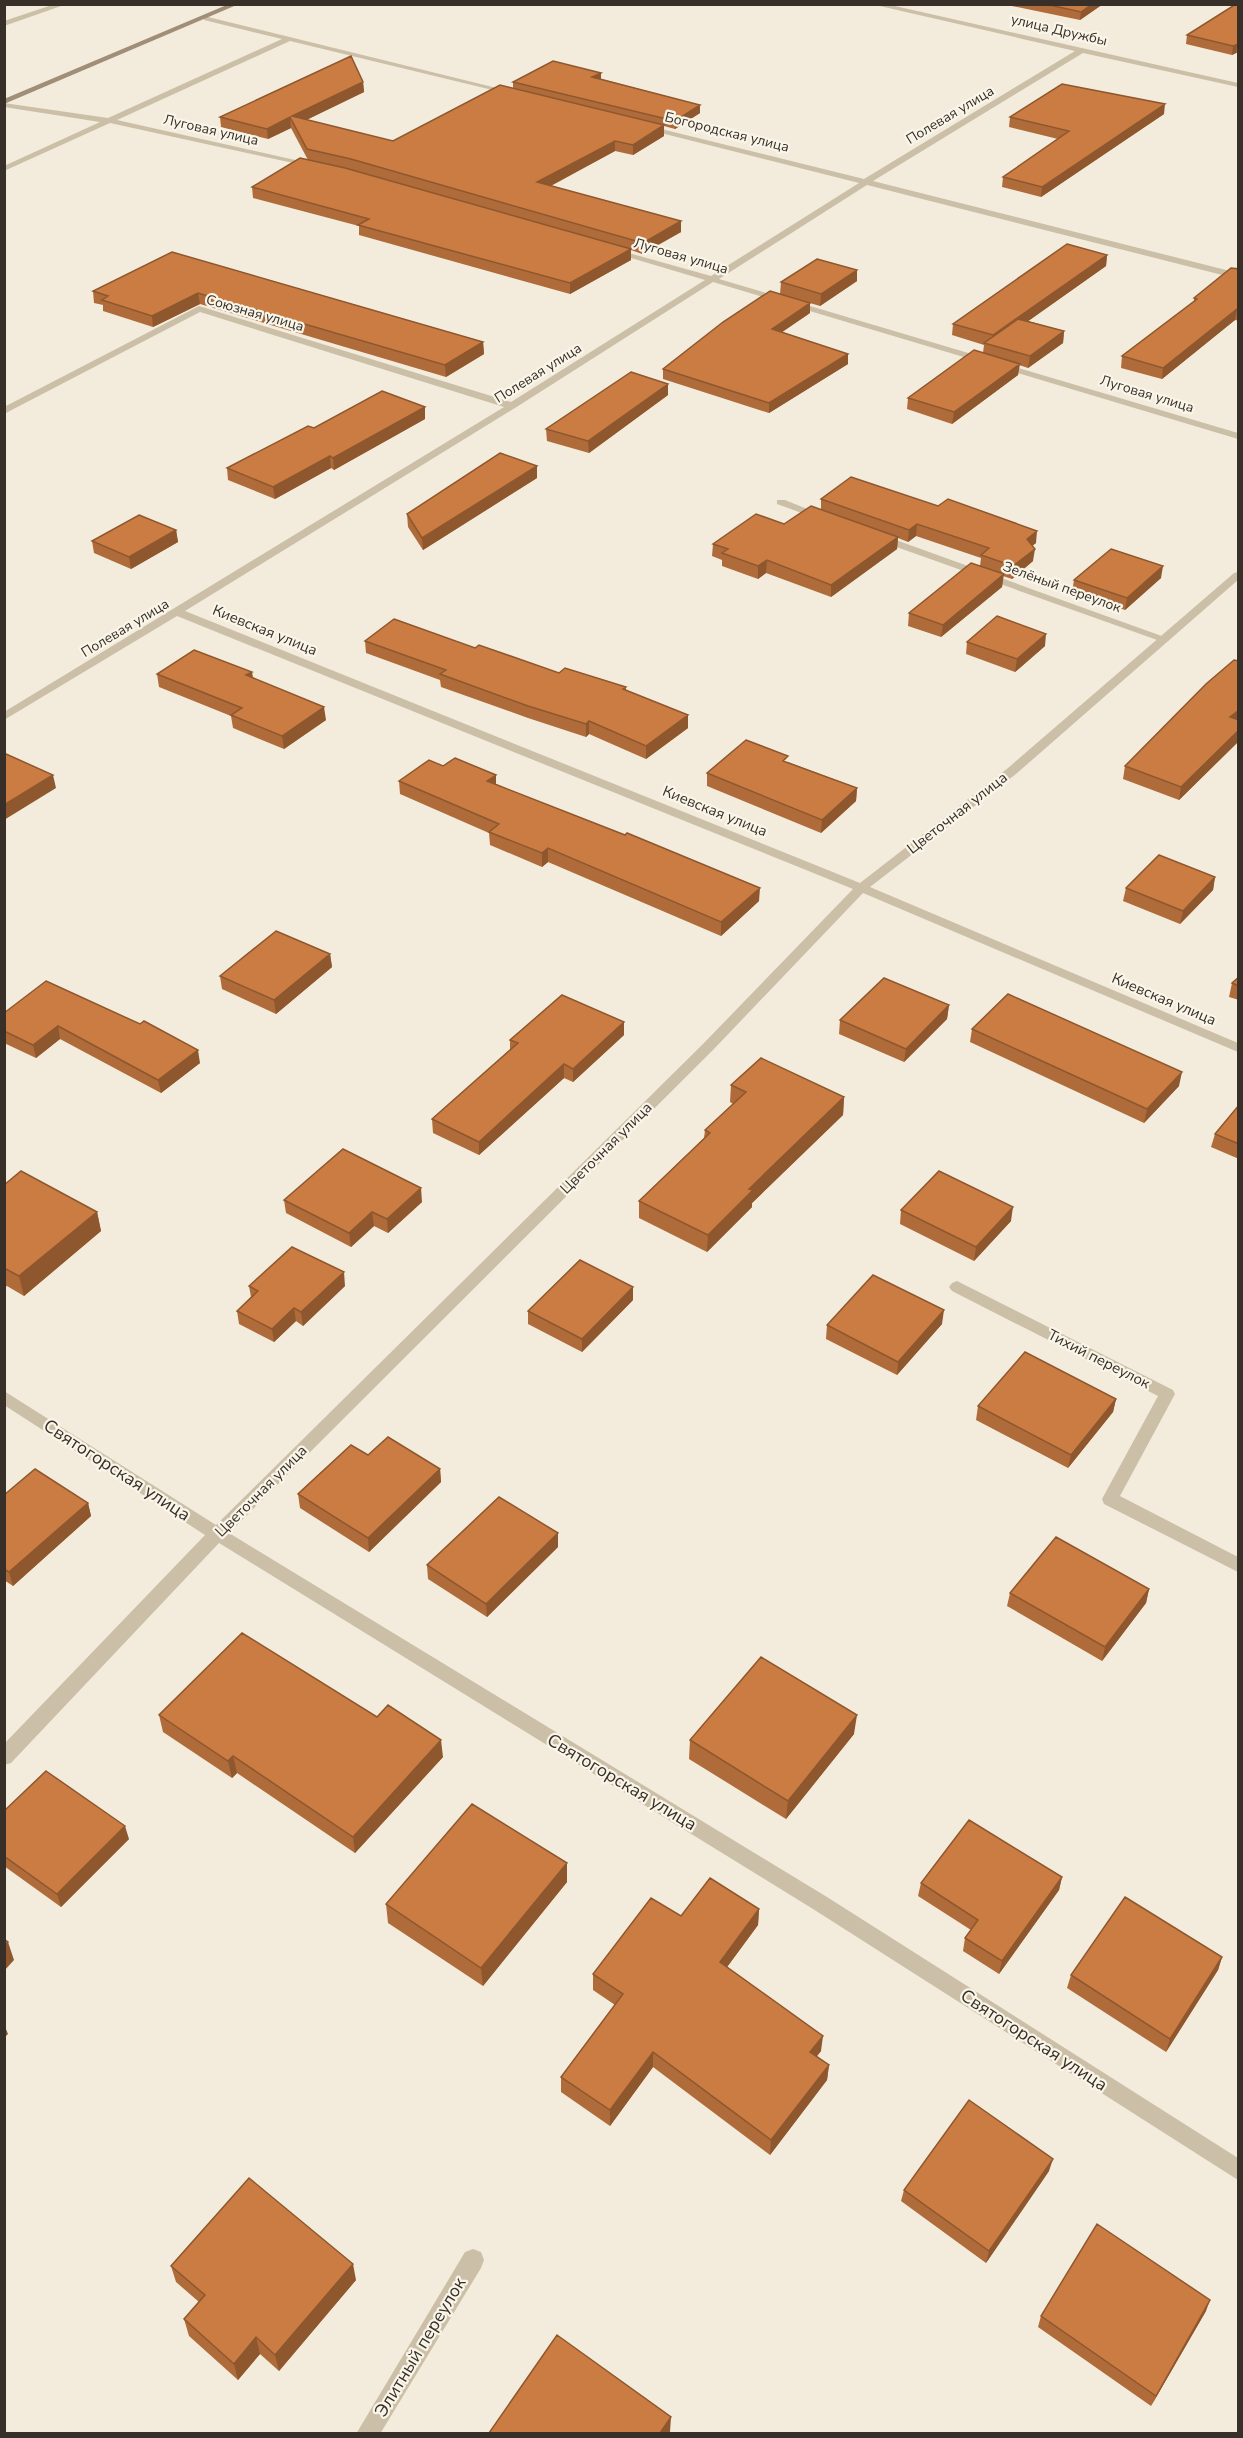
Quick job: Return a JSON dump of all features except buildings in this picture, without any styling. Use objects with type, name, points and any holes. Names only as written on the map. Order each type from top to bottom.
[{"type":"main road","points":[[4,103],[236,4]]},
{"type":"street","points":[[4,24],[64,4]]},
{"type":"street","name":"улица Дружбы","points":[[874,4],[1239,85]]},
{"type":"street","points":[[207,18],[521,95]]},
{"type":"street","points":[[4,169],[290,38]]},
{"type":"street","name":"Полевая улица","points":[[4,717],[512,406],[867,181],[1084,49]]},
{"type":"street","name":"Луговая улица","points":[[4,103],[110,121],[325,169]]},
{"type":"street","name":"Богородская улица","points":[[636,124],[1239,276]]},
{"type":"street","name":"Луговая улица","points":[[600,246],[1239,436]]},
{"type":"street","name":"Союзная улица","points":[[4,411],[199,309],[512,406]]},
{"type":"street","points":[[781,502],[837,522]]},
{"type":"street","name":"Зелёный переулок","points":[[871,534],[1164,639]]},
{"type":"street","name":"Цветочная улица","points":[[4,1756],[217,1534],[708,1047],[861,888],[1012,771],[1239,574]]},
{"type":"street","name":"Киевская улица","points":[[177,612],[861,888],[1239,1048]]},
{"type":"street","name":"Тихий переулок","points":[[957,1287],[1167,1394],[1110,1499],[1239,1565]]},
{"type":"street","name":"Святогорская улица","points":[[4,1397],[217,1534],[820,1903],[1239,2170]]},
{"type":"street","name":"Элитный переулок","points":[[367,2433],[473,2260]]}]
